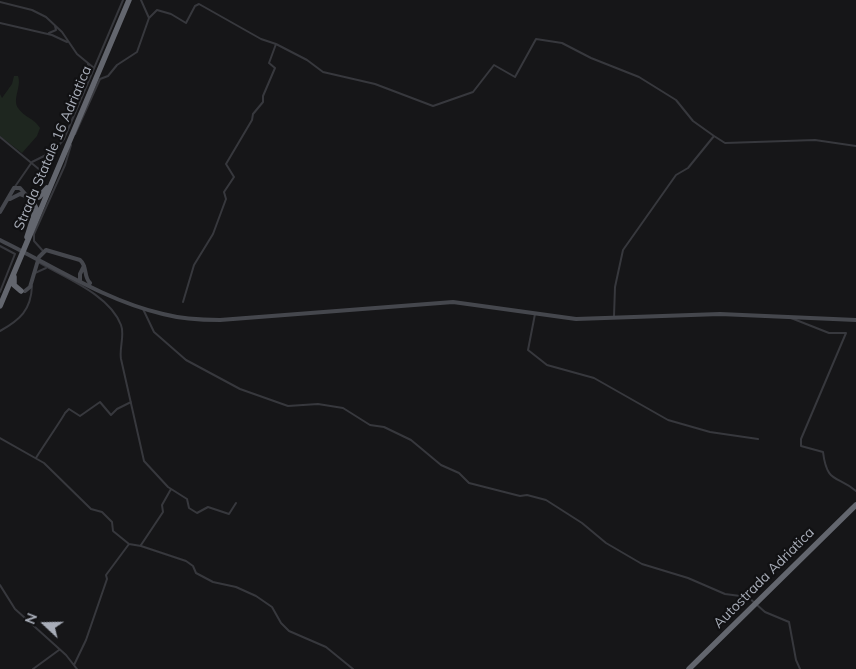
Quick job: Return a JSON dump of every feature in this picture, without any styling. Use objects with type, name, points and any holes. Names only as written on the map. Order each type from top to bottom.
[{"type":"highway","name":"Strada Statale 16 Adriatica","points":[[0,308],[128,0]]},
{"type":"highway","name":"Strada Statale 16 Adriatica","points":[[0,300],[59,163]]},
{"type":"highway","points":[[28,196],[41,196],[49,184]]},
{"type":"highway","points":[[27,237],[36,209],[28,196]]},
{"type":"highway","points":[[20,258],[13,282],[23,291]]},
{"type":"highway","points":[[0,308],[8,294],[23,291]]},
{"type":"highway","name":"Autostrada Adriatica","points":[[689,669],[856,506]]},
{"type":"highway","name":"Autostrada Adriatica","points":[[693,669],[856,506]]},
{"type":"main road","points":[[14,188],[20,188],[28,196]]},
{"type":"main road","points":[[14,188],[20,194],[28,196]]},
{"type":"main road","points":[[0,212],[14,188]]},
{"type":"main road","points":[[8,200],[20,194]]},
{"type":"main road","points":[[0,240],[45,266],[143,309],[177,317],[220,320],[453,302],[576,319],[720,314],[856,320]]},
{"type":"main road","points":[[23,291],[32,284],[38,262],[44,250],[77,258],[84,266],[88,282],[93,286]]},
{"type":"main road","points":[[80,280],[80,274],[84,266]]},
{"type":"main road","points":[[71,276],[80,274]]},
{"type":"main road","points":[[80,280],[85,275]]},
{"type":"street","points":[[14,188],[32,162],[50,153],[64,139],[123,0]]},
{"type":"street","points":[[141,0],[149,18]]},
{"type":"street","points":[[0,2],[32,10],[51,21],[87,63],[94,68]]},
{"type":"street","points":[[44,250],[34,241],[34,234],[65,165],[71,143],[98,82],[137,52],[149,18],[157,10],[171,14],[184,24],[195,6],[199,4],[262,39],[276,44],[323,72],[375,84],[436,106],[473,92],[494,64],[515,77],[535,39],[562,43],[592,58],[629,71],[676,100],[693,121],[725,143],[815,140],[856,146]]},
{"type":"street","points":[[0,23],[44,32],[62,32]]},
{"type":"street","points":[[52,33],[56,30],[54,24]]},
{"type":"street","points":[[44,32],[70,44]]},
{"type":"street","points":[[54,35],[58,36],[62,32]]},
{"type":"street","points":[[183,302],[190,274],[200,252],[213,234],[226,199],[224,192],[234,175],[226,164],[253,114],[263,102],[263,96],[275,68],[269,63],[276,44]]},
{"type":"street","points":[[90,66],[97,61]]},
{"type":"street","points":[[90,66],[90,76]]},
{"type":"street","points":[[614,318],[615,287],[624,250],[676,175],[688,168],[714,136]]},
{"type":"street","points":[[0,137],[46,175]]},
{"type":"street","points":[[20,188],[21,176]]},
{"type":"street","points":[[0,246],[16,254],[0,292]]},
{"type":"street","points":[[38,262],[101,300],[116,316],[122,327],[119,351],[144,461],[171,489],[187,499],[189,508],[198,513],[208,508],[229,514],[236,503]]},
{"type":"street","points":[[34,274],[45,266]]},
{"type":"street","points":[[0,331],[19,320],[30,297],[32,284]]},
{"type":"street","points":[[23,291],[30,297]]},
{"type":"street","points":[[143,309],[154,332],[186,360],[246,392],[288,406],[318,404],[343,408],[370,424],[384,427],[411,440],[441,465],[461,474],[469,482],[548,501],[582,523],[606,543],[642,564],[688,578],[725,594],[745,596],[751,599],[762,610],[789,622],[796,660],[800,669]]},
{"type":"street","points":[[535,314],[528,350],[544,363],[594,378],[668,420],[710,432],[758,439]]},
{"type":"street","points":[[790,318],[829,333],[846,333],[801,438],[801,446],[823,452],[828,471],[834,479],[856,491]]},
{"type":"street","points":[[36,458],[53,429],[64,418],[64,413],[69,409],[80,416],[100,402],[111,414],[130,402]]},
{"type":"street","points":[[0,438],[36,458],[91,509],[102,512],[112,522],[114,531],[129,544],[141,546],[189,562],[196,573],[215,583],[233,586],[250,593],[272,607],[280,623],[289,631],[326,647],[353,669]]},
{"type":"street","points":[[141,546],[163,512],[162,505],[171,489]]},
{"type":"street","points":[[74,665],[86,640],[107,579],[106,575],[129,544]]},
{"type":"street","points":[[0,585],[15,609],[77,669]]},
{"type":"street","points":[[33,669],[59,650]]},
{"type":"shaded area","points":[[14,76],[18,76],[19,80],[16,101],[18,108],[40,128],[37,136],[22,153],[0,136],[0,94],[2,98],[12,84]]}]
